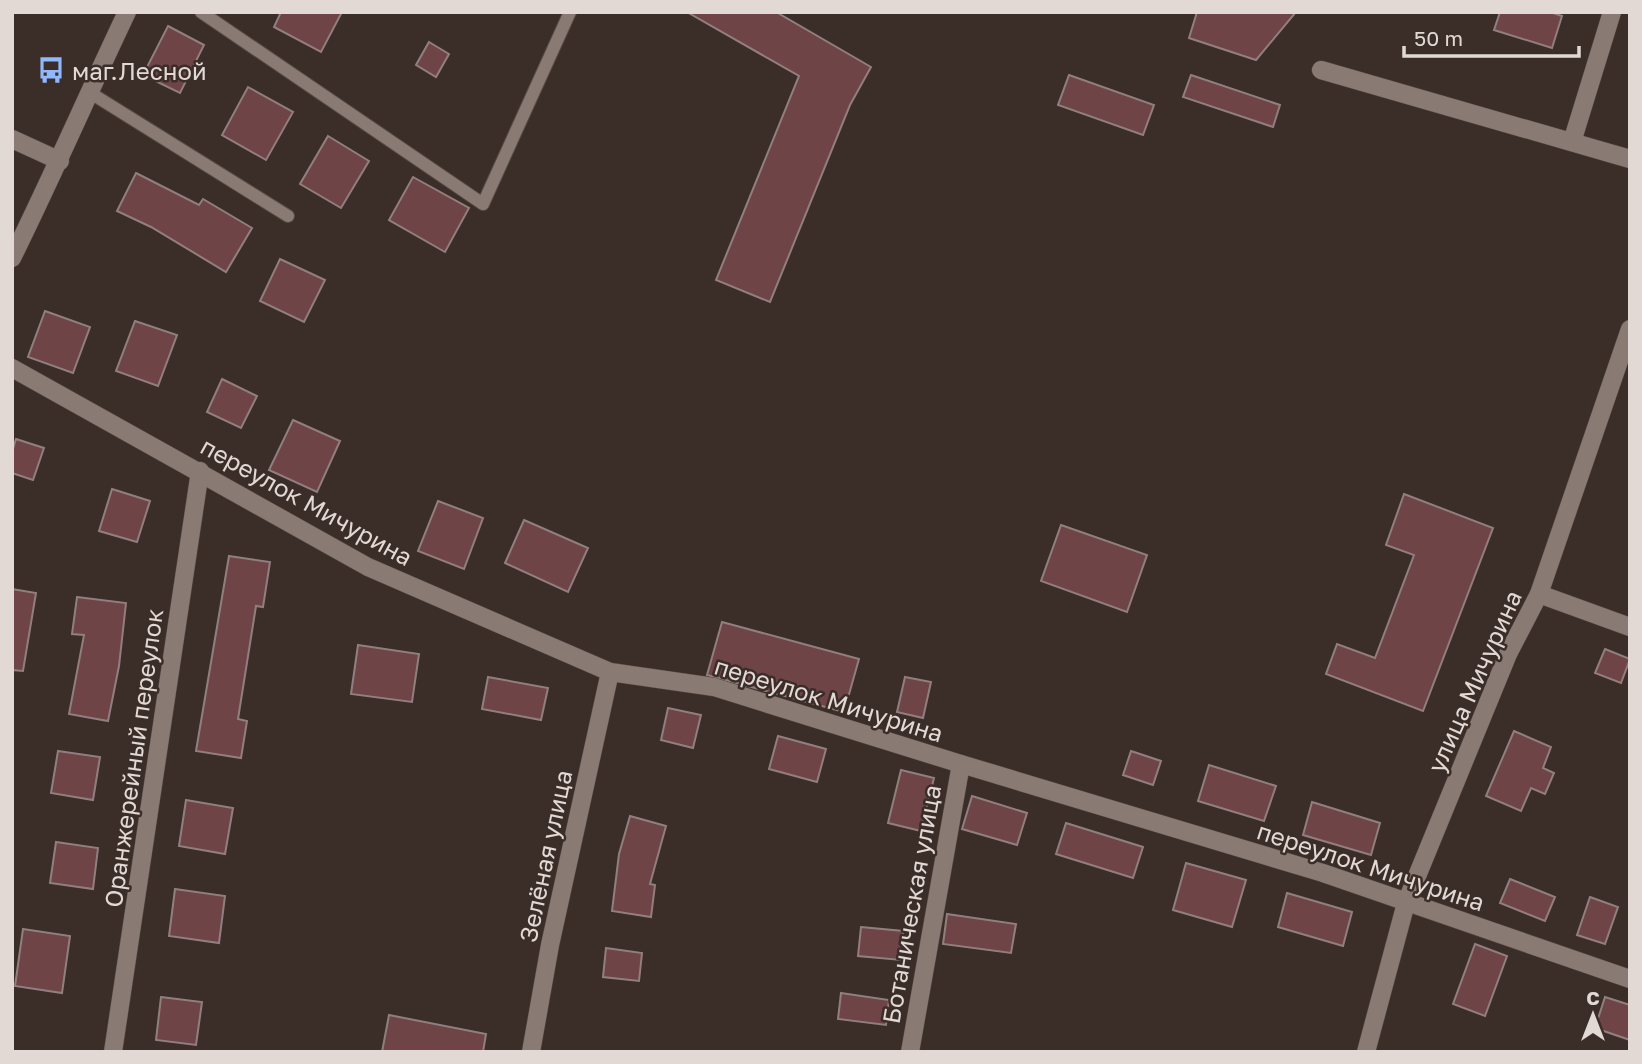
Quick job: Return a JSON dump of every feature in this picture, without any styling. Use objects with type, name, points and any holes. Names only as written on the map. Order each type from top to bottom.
[{"type":"street","points":[[12,258],[60,161],[127,12]]},
{"type":"street","points":[[1572,142],[1612,12]]},
{"type":"street","points":[[1321,70],[1630,159]]},
{"type":"street","points":[[12,139],[60,161]]},
{"type":"street","name":"улица Мичурина","points":[[1366,1052],[1406,903],[1508,654],[1539,594],[1630,329]]},
{"type":"street","name":"переулок Мичурина","points":[[12,368],[368,567],[610,672],[714,687],[1323,873],[1630,979]]},
{"type":"street","name":"Оранжерейный переулок","points":[[113,1052],[200,471]]},
{"type":"street","points":[[1539,594],[1630,627]]},
{"type":"street","name":"Зелёная улица","points":[[531,1052],[550,945],[610,672]]},
{"type":"street","name":"Ботаническая улица","points":[[910,1052],[961,764]]},
{"type":"lane","points":[[201,12],[483,204],[569,12]]},
{"type":"lane","points":[[89,92],[288,216]]},
{"type":"building","points":[[281,12],[342,12],[321,52],[274,27]]},
{"type":"building","points":[[687,12],[776,12],[871,67],[850,105],[770,302],[716,280],[799,76]]},
{"type":"building","points":[[1197,12],[1296,12],[1256,60],[1189,38]]},
{"type":"building","points":[[1500,12],[1550,12],[1562,16],[1552,48],[1494,30]]},
{"type":"building","points":[[168,26],[204,45],[180,93],[143,75]]},
{"type":"building","points":[[429,42],[449,54],[436,77],[416,65]]},
{"type":"building","points":[[1069,75],[1154,105],[1143,135],[1058,105]]},
{"type":"building","points":[[1191,75],[1280,105],[1273,127],[1183,97]]},
{"type":"building","points":[[248,87],[293,112],[266,160],[222,135]]},
{"type":"building","points":[[328,136],[369,161],[341,208],[300,184]]},
{"type":"building","points":[[136,173],[199,205],[203,199],[252,228],[226,272],[151,227],[117,211]]},
{"type":"building","points":[[413,177],[469,208],[445,252],[389,220]]},
{"type":"building","points":[[280,259],[325,280],[304,322],[260,301]]},
{"type":"building","points":[[45,311],[90,327],[73,373],[28,357]]},
{"type":"building","points":[[135,321],[177,335],[158,386],[116,371]]},
{"type":"building","points":[[222,379],[257,396],[241,428],[207,412]]},
{"type":"building","points":[[293,420],[340,441],[317,492],[269,470]]},
{"type":"building","points":[[16,439],[44,448],[33,480],[12,473],[12,452]]},
{"type":"building","points":[[112,489],[150,501],[137,542],[99,531]]},
{"type":"building","points":[[1404,494],[1493,528],[1423,711],[1326,674],[1337,644],[1375,658],[1414,555],[1386,545]]},
{"type":"building","points":[[438,501],[483,518],[464,569],[418,551]]},
{"type":"building","points":[[524,520],[588,548],[568,592],[505,563]]},
{"type":"building","points":[[1061,525],[1147,555],[1127,612],[1041,581]]},
{"type":"building","points":[[229,556],[270,562],[263,607],[256,606],[238,719],[247,721],[241,758],[196,751]]},
{"type":"building","points":[[12,589],[36,593],[23,671],[12,670]]},
{"type":"building","points":[[77,597],[126,603],[119,666],[108,721],[69,714],[84,635],[72,634]]},
{"type":"building","points":[[722,622],[859,659],[844,712],[707,675]]},
{"type":"building","points":[[358,645],[419,654],[412,702],[351,694]]},
{"type":"building","points":[[1605,649],[1630,659],[1621,683],[1595,673]]},
{"type":"building","points":[[488,677],[548,688],[541,720],[482,709]]},
{"type":"building","points":[[905,677],[931,682],[923,718],[897,712]]},
{"type":"building","points":[[668,708],[701,715],[693,748],[661,740]]},
{"type":"building","points":[[1514,731],[1551,747],[1543,768],[1554,773],[1545,794],[1531,788],[1521,811],[1486,796]]},
{"type":"building","points":[[778,736],[826,749],[817,782],[769,769]]},
{"type":"building","points":[[58,751],[100,757],[93,800],[51,793]]},
{"type":"building","points":[[1131,751],[1161,761],[1153,785],[1123,775]]},
{"type":"building","points":[[1209,765],[1276,786],[1264,821],[1198,801]]},
{"type":"building","points":[[901,770],[934,778],[921,831],[888,823]]},
{"type":"building","points":[[972,796],[1027,813],[1017,845],[962,829]]},
{"type":"building","points":[[186,800],[233,808],[225,854],[179,846]]},
{"type":"building","points":[[1312,802],[1380,823],[1371,855],[1303,835]]},
{"type":"building","points":[[630,816],[666,826],[650,884],[655,885],[651,917],[612,911],[619,854]]},
{"type":"building","points":[[1066,823],[1143,847],[1133,878],[1056,854]]},
{"type":"building","points":[[56,842],[98,848],[93,889],[50,883]]},
{"type":"building","points":[[1186,863],[1246,880],[1232,927],[1173,910]]},
{"type":"building","points":[[1510,879],[1555,897],[1545,921],[1500,903]]},
{"type":"building","points":[[175,889],[225,896],[219,943],[169,936]]},
{"type":"building","points":[[1287,893],[1352,912],[1343,946],[1278,927]]},
{"type":"building","points":[[1590,897],[1618,907],[1605,944],[1577,935]]},
{"type":"building","points":[[947,914],[1016,924],[1011,953],[943,944]]},
{"type":"building","points":[[861,927],[903,931],[901,960],[858,956]]},
{"type":"building","points":[[23,929],[70,936],[62,993],[15,986]]},
{"type":"building","points":[[1475,944],[1507,956],[1485,1016],[1453,1004]]},
{"type":"building","points":[[606,948],[642,953],[639,981],[603,977]]},
{"type":"building","points":[[841,993],[889,1000],[886,1025],[838,1019]]},
{"type":"building","points":[[161,997],[202,1002],[196,1045],[156,1040]]},
{"type":"building","points":[[1605,997],[1630,1005],[1630,1040],[1595,1028]]},
{"type":"building","points":[[389,1015],[486,1034],[483,1052],[382,1052]]},
{"type":"place","name":"маг.Лесной","points":[[51,70]]}]
